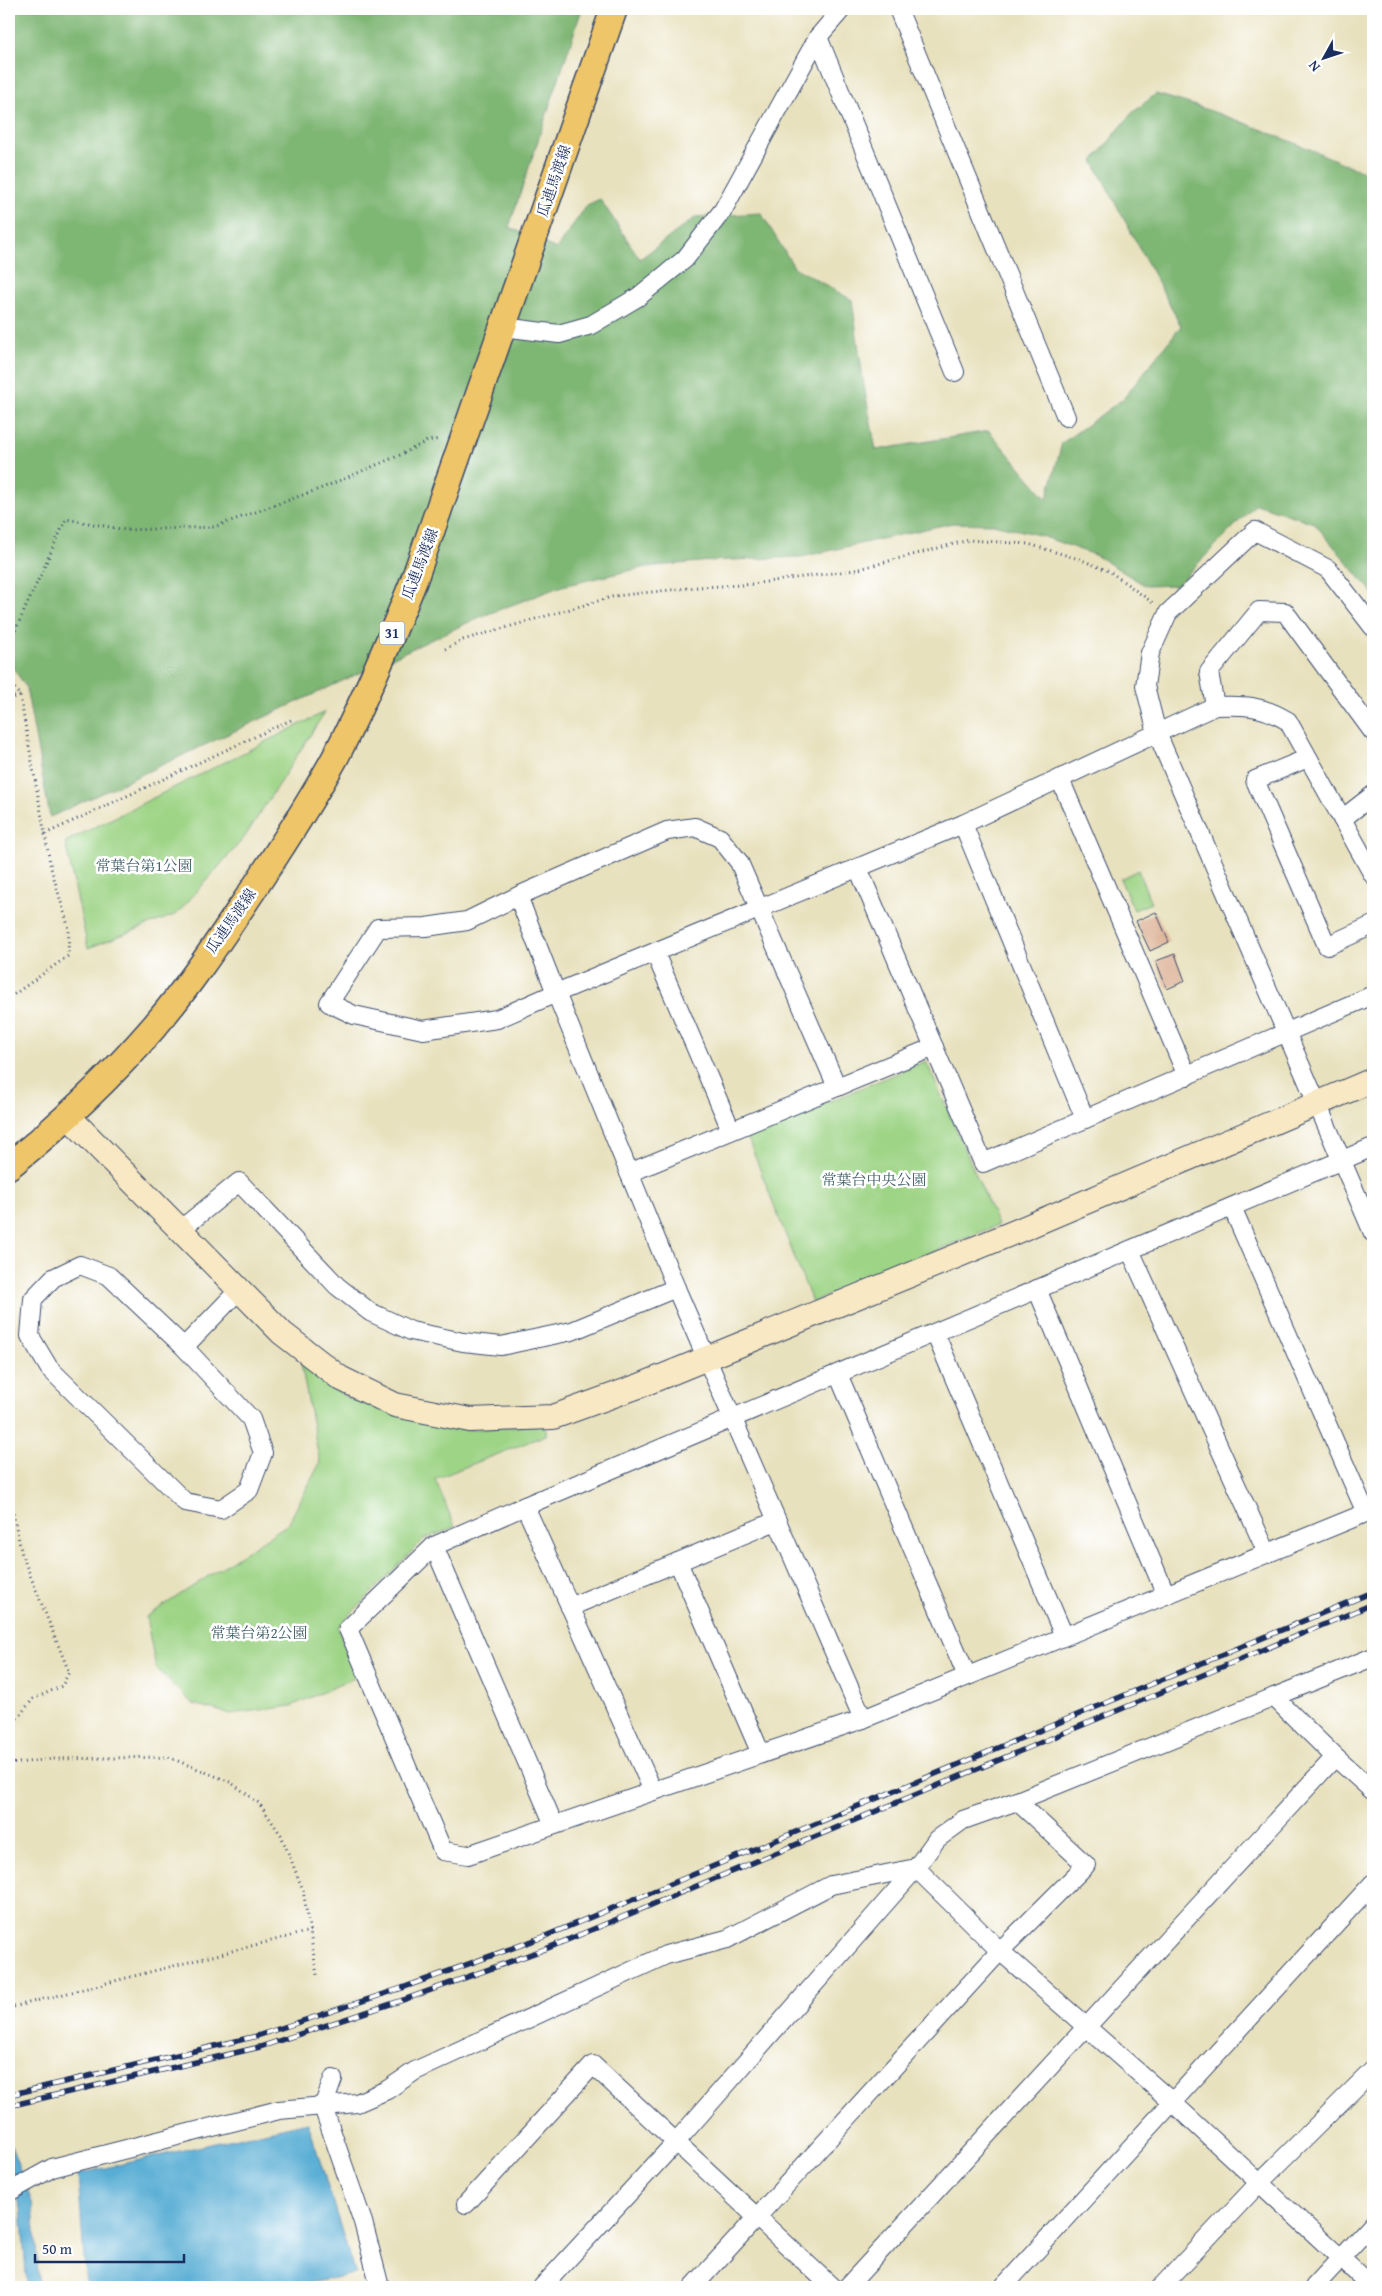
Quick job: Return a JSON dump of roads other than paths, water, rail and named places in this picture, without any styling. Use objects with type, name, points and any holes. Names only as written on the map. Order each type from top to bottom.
[{"type":"main road","name":"瓜連馬渡線","points":[[9,1166],[96,1090],[154,1027],[238,912],[293,829],[335,756],[380,665],[414,580],[467,434],[614,9]]},
{"type":"street","points":[[503,327],[559,334],[591,325],[638,297],[685,259],[723,210],[818,37],[842,9]]},
{"type":"street","points":[[898,9],[1066,417]]},
{"type":"street","points":[[818,37],[955,372]]},
{"type":"street","points":[[1373,627],[1328,569],[1255,531],[1168,613],[1150,653],[1144,686],[1157,733],[1373,1233]]},
{"type":"street","points":[[1214,706],[1209,672],[1259,611],[1285,612],[1373,732]]},
{"type":"street","points":[[837,1087],[759,909],[739,862],[720,838],[695,827],[667,831],[467,920],[426,926],[378,928],[330,1003],[354,1014],[423,1030],[497,1019],[556,992],[655,953],[759,909],[963,824],[1214,706],[1242,705],[1272,710],[1288,721],[1373,874]]},
{"type":"street","points":[[1308,758],[1255,780],[1327,946],[1373,926]]},
{"type":"street","points":[[1060,779],[1187,1076]]},
{"type":"street","points":[[1342,819],[1373,795]]},
{"type":"street","points":[[963,824],[1085,1120]]},
{"type":"street","points":[[858,868],[983,1163],[1373,995]]},
{"type":"street","points":[[518,896],[676,1288],[863,1719]]},
{"type":"street","points":[[655,953],[731,1130]]},
{"type":"street","points":[[629,1173],[934,1047]]},
{"type":"street","points":[[68,1116],[282,1333],[340,1378],[396,1405],[470,1420],[554,1417],[639,1386],[1015,1232],[1373,1080]]},
{"type":"street","points":[[1232,1207],[1370,1511],[863,1719],[468,1855],[443,1851],[348,1629],[434,1546],[1373,1147]]},
{"type":"street","points":[[180,1230],[239,1182],[337,1286],[370,1312],[411,1331],[463,1342],[501,1346],[572,1331],[676,1288]]},
{"type":"street","points":[[1130,1250],[1267,1553]]},
{"type":"street","points":[[80,1265],[109,1276],[184,1347],[251,1418],[263,1453],[249,1490],[221,1509],[185,1502],[48,1368],[30,1336],[33,1299],[53,1278],[80,1265]]},
{"type":"street","points":[[1037,1289],[1166,1595]]},
{"type":"street","points":[[184,1347],[240,1290]]},
{"type":"street","points":[[935,1333],[1064,1636]]},
{"type":"street","points":[[838,1374],[967,1676]]},
{"type":"street","points":[[525,1506],[652,1791]]},
{"type":"street","points":[[570,1607],[776,1521]]},
{"type":"street","points":[[434,1546],[554,1825]]},
{"type":"street","points":[[678,1562],[761,1754]]},
{"type":"street","points":[[542,2287],[676,2143],[916,1868],[937,1839],[963,1820],[1017,1801],[1373,1657]]},
{"type":"street","points":[[1274,1697],[1335,1758],[1373,1791]]},
{"type":"street","points":[[847,2287],[1335,1758]]},
{"type":"street","points":[[693,2287],[1000,1951],[1086,1865],[1017,1801]]},
{"type":"street","points":[[916,1868],[1000,1951],[1172,2102],[1372,2287]]},
{"type":"street","points":[[9,2192],[52,2168],[279,2110],[357,2103],[387,2090],[415,2071],[666,1955],[727,1939],[831,1885],[916,1868]]},
{"type":"street","points":[[1003,2287],[1373,1883]]},
{"type":"street","points":[[466,2204],[593,2065],[832,2287]]},
{"type":"street","points":[[1161,2287],[1259,2183],[1373,2070]]},
{"type":"street","points":[[333,2079],[323,2106],[363,2222],[380,2287]]},
{"type":"street","points":[[1314,2287],[1373,2223]]},
{"type":"water","points":[[308,2122],[355,2274],[289,2287],[86,2287],[78,2174]]},
{"type":"water","points":[[9,2140],[33,2205],[39,2287],[27,2287],[21,2208],[9,2174]]},
{"type":"railway","points":[[9,2095],[257,2036],[402,1988],[543,1937],[1373,1592]]},
{"type":"railway","points":[[9,2106],[260,2047],[406,1999],[548,1948],[1373,1604]]},
{"type":"park label","name":"常葉台第1公園","points":[[144,866]]},
{"type":"park label","name":"常葉台中央公園","points":[[874,1180]]},
{"type":"park label","name":"常葉台第2公園","points":[[259,1633]]}]
